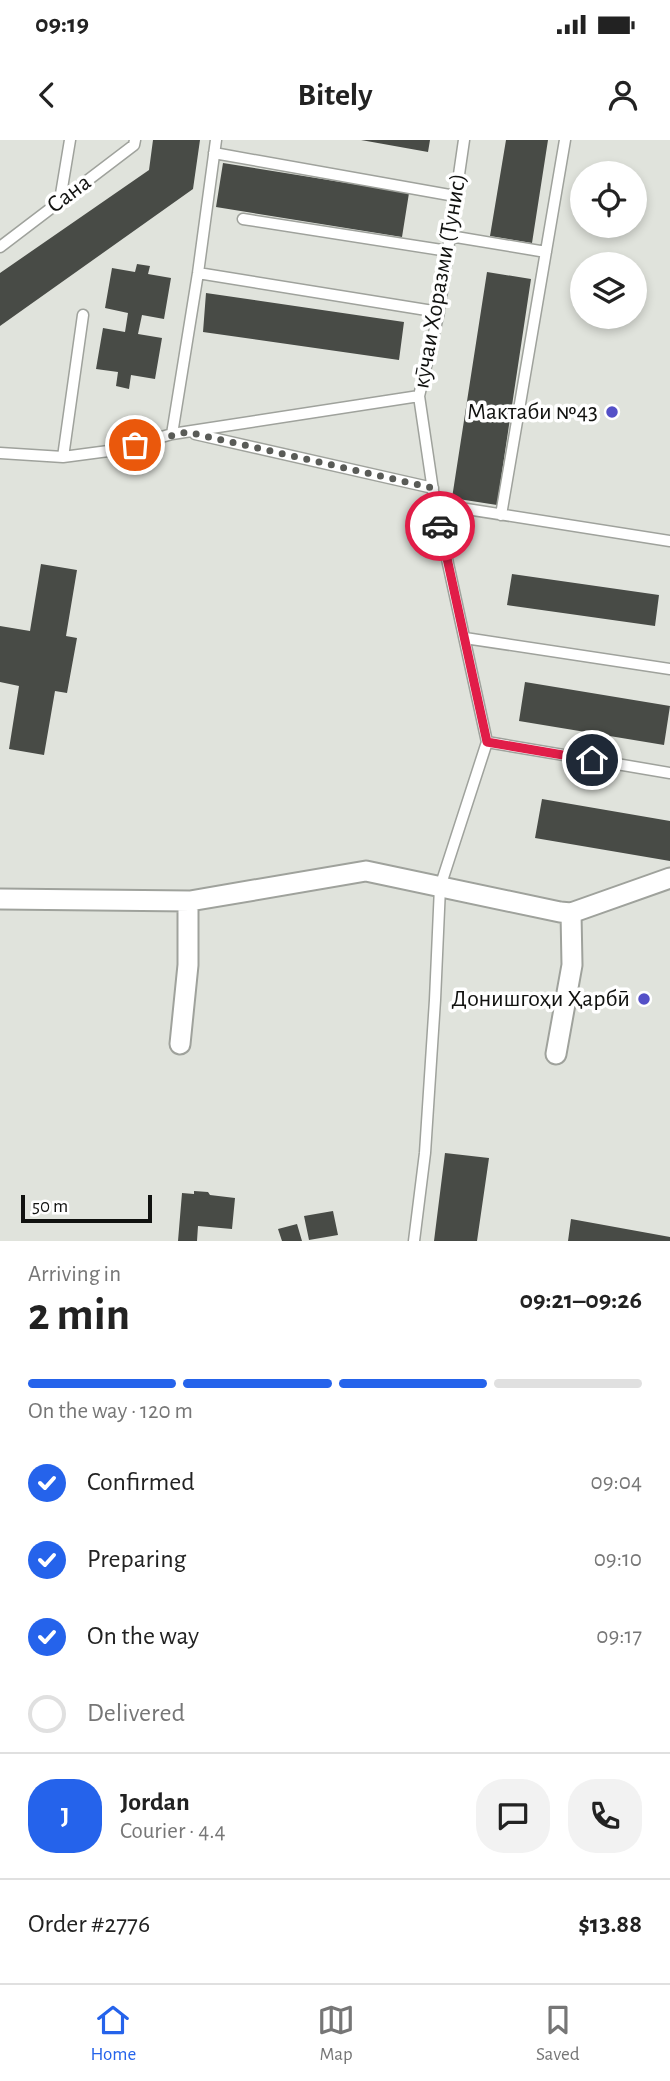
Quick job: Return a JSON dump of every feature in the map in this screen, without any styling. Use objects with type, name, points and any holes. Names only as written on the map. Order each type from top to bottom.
[{"type":"street","points":[[0,899],[188,901],[366,871],[571,913],[670,878]]},
{"type":"street","points":[[180,1044],[188,965],[188,901]]},
{"type":"street","points":[[556,1054],[572,965],[571,913]]},
{"type":"lane","points":[[60,200],[70,140]]},
{"type":"lane","name":"Сана","points":[[0,247],[134,145],[135,140]]},
{"type":"lane","points":[[172,434],[216,140]]},
{"type":"lane","name":"кӯчаи Хоразми (Тунис)","points":[[414,1241],[426,1139],[440,887],[487,742],[435,505],[419,396],[439,312],[464,140]]},
{"type":"lane","points":[[501,514],[565,140]]},
{"type":"lane","points":[[215,153],[455,196]]},
{"type":"lane","points":[[243,219],[448,251]]},
{"type":"lane","points":[[450,236],[545,252]]},
{"type":"lane","points":[[198,273],[439,312]]},
{"type":"lane","points":[[63,457],[83,315]]},
{"type":"lane","points":[[0,453],[63,457],[116,450],[172,434],[419,396]]},
{"type":"lane","points":[[187,432],[433,488]]},
{"type":"lane","points":[[435,505],[670,541]]},
{"type":"lane","points":[[465,638],[670,669]]},
{"type":"lane","points":[[487,742],[670,773]]},
{"type":"building","points":[[153,140],[200,140],[193,189],[0,326],[0,273],[149,170]]},
{"type":"building","points":[[361,140],[430,140],[428,152]]},
{"type":"building","points":[[506,140],[548,140],[532,243],[490,236]]},
{"type":"building","points":[[223,163],[409,193],[402,237],[216,207]]},
{"type":"building","points":[[137,264],[150,266],[148,274],[171,278],[164,319],[142,315],[138,334],[162,338],[155,379],[131,375],[129,389],[116,386],[118,372],[96,369],[103,328],[125,332],[128,313],[105,308],[112,268],[135,272]]},
{"type":"building","points":[[487,272],[531,279],[497,505],[452,498]]},
{"type":"building","points":[[206,293],[404,322],[399,360],[203,332]]},
{"type":"building","points":[[41,564],[77,570],[66,636],[77,638],[67,693],[55,691],[44,755],[9,749],[19,686],[0,682],[0,626],[30,631]]},
{"type":"building","points":[[512,574],[659,595],[655,626],[507,605]]},
{"type":"building","points":[[525,682],[670,706],[664,745],[519,721]]},
{"type":"building","points":[[542,799],[670,821],[670,861],[535,838]]},
{"type":"building","points":[[445,1153],[489,1158],[477,1241],[434,1241]]},
{"type":"building","points":[[194,1191],[235,1198],[232,1229],[198,1226],[197,1241],[178,1241],[182,1193],[194,1194]]},
{"type":"building","points":[[333,1211],[338,1235],[309,1240],[304,1216]]},
{"type":"building","points":[[571,1219],[670,1237],[670,1241],[568,1241]]},
{"type":"building","points":[[297,1224],[302,1241],[282,1241],[278,1229]]},
{"type":"way so far","points":[[135,445],[187,432],[433,488],[440,526]]},
{"type":"place","name":"Мактаби №43","points":[[612,412]]},
{"type":"place","name":"Донишгоҳи Ҳарбӣ","points":[[644,999]]},
{"type":"route","points":[[440,526],[487,742],[592,760]]}]
